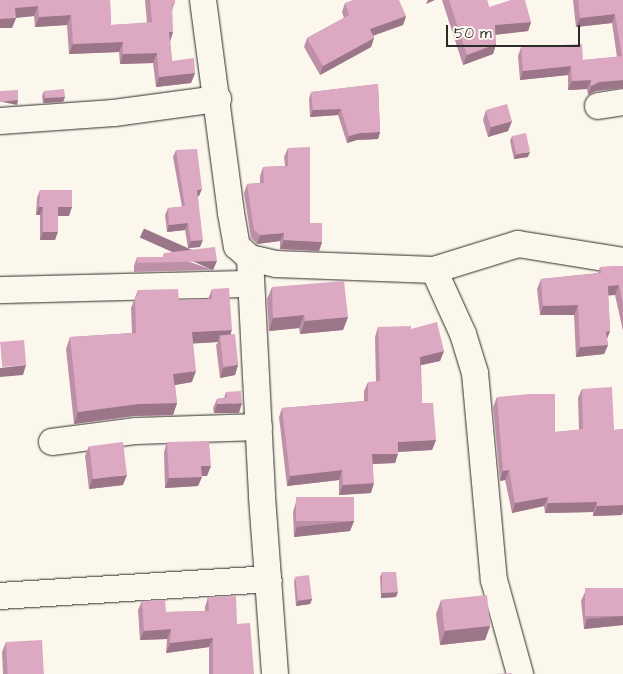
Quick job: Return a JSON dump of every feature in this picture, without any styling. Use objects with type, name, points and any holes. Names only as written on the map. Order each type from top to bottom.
[{"type":"street","points":[[204,0],[232,221],[237,246],[250,271],[275,674]]},
{"type":"street","points":[[0,121],[114,114],[218,99]]},
{"type":"street","points":[[0,290],[250,271],[276,264],[434,270],[518,244],[623,261]]},
{"type":"street","points":[[434,270],[463,334],[475,373],[494,580],[520,674]]},
{"type":"street","points":[[52,442],[136,431],[259,427]]},
{"type":"street","points":[[0,596],[268,579]]},
{"type":"building","points":[[0,0],[110,0],[111,25],[152,22],[150,0],[175,0],[175,4],[172,4],[173,32],[169,32],[172,61],[194,58],[195,73],[159,77],[157,53],[123,54],[123,42],[73,44],[71,15],[39,17],[38,6],[15,8],[16,18],[0,19]]},
{"type":"building","points":[[353,0],[399,0],[406,16],[370,29],[374,38],[323,66],[307,38],[349,15],[345,3]]},
{"type":"building","points":[[449,0],[487,0],[489,7],[511,0],[525,0],[531,22],[495,25],[496,44],[467,55]]},
{"type":"building","points":[[578,0],[623,0],[623,80],[599,82],[591,86],[591,80],[572,81],[571,66],[523,71],[521,47],[582,44],[583,60],[622,56],[615,14],[580,18]]},
{"type":"building","points":[[378,84],[380,132],[360,133],[349,136],[341,109],[313,110],[311,92]]},
{"type":"building","points":[[64,89],[65,97],[45,98],[44,91]]},
{"type":"building","points":[[18,90],[18,100],[0,102],[0,91]]},
{"type":"building","points":[[507,104],[512,121],[491,127],[486,110]]},
{"type":"building","points":[[526,133],[530,152],[516,154],[512,136]]},
{"type":"building","points":[[310,147],[310,223],[322,223],[322,242],[284,240],[284,233],[260,235],[254,230],[247,184],[264,183],[263,167],[288,166],[288,148]]},
{"type":"building","points":[[197,149],[202,189],[197,190],[203,240],[191,241],[188,223],[169,225],[168,208],[185,206],[176,150]]},
{"type":"building","points":[[40,190],[72,190],[72,207],[58,207],[58,232],[43,232],[43,207],[39,207]]},
{"type":"building","points":[[215,247],[217,261],[137,263],[137,257],[164,257],[164,253]]},
{"type":"building","points":[[623,266],[623,305],[619,285],[608,286],[610,331],[606,332],[608,345],[580,347],[578,305],[543,306],[541,279],[601,273],[600,267]]},
{"type":"building","points":[[344,281],[348,317],[305,321],[304,315],[273,318],[272,287]]},
{"type":"building","points":[[229,288],[232,330],[192,332],[196,371],[173,374],[177,403],[138,404],[78,412],[70,337],[136,333],[135,296],[137,296],[138,290],[178,289],[179,300],[212,299],[212,289]]},
{"type":"building","points":[[437,322],[444,351],[420,357],[422,403],[433,403],[436,440],[398,442],[398,454],[372,454],[374,483],[343,485],[342,470],[290,476],[282,408],[368,401],[368,382],[380,381],[378,327],[411,326],[411,329]]},
{"type":"building","points":[[235,334],[238,365],[223,366],[220,336]]},
{"type":"building","points":[[24,340],[26,365],[2,367],[0,342]]},
{"type":"building","points":[[612,387],[614,430],[623,429],[623,505],[597,506],[597,502],[548,503],[548,497],[515,503],[509,470],[503,471],[497,397],[555,394],[555,432],[583,429],[582,389]]},
{"type":"building","points":[[241,391],[242,403],[217,404],[217,399],[227,397],[226,392]]},
{"type":"building","points":[[209,441],[211,466],[201,466],[202,477],[169,478],[167,442]]},
{"type":"building","points":[[123,442],[127,475],[93,479],[89,446]]},
{"type":"building","points":[[296,497],[354,497],[354,521],[296,521]]},
{"type":"building","points":[[382,572],[396,572],[398,592],[382,593]]},
{"type":"building","points":[[309,575],[312,599],[298,601],[295,577]]},
{"type":"building","points":[[585,588],[623,588],[623,616],[585,616]]},
{"type":"building","points":[[487,595],[490,626],[444,631],[441,600]]},
{"type":"building","points":[[236,596],[237,624],[250,623],[254,674],[213,674],[213,638],[170,643],[171,629],[144,631],[142,601],[165,600],[166,612],[209,611],[208,597]]},
{"type":"building","points":[[42,640],[44,674],[8,674],[6,642]]}]
